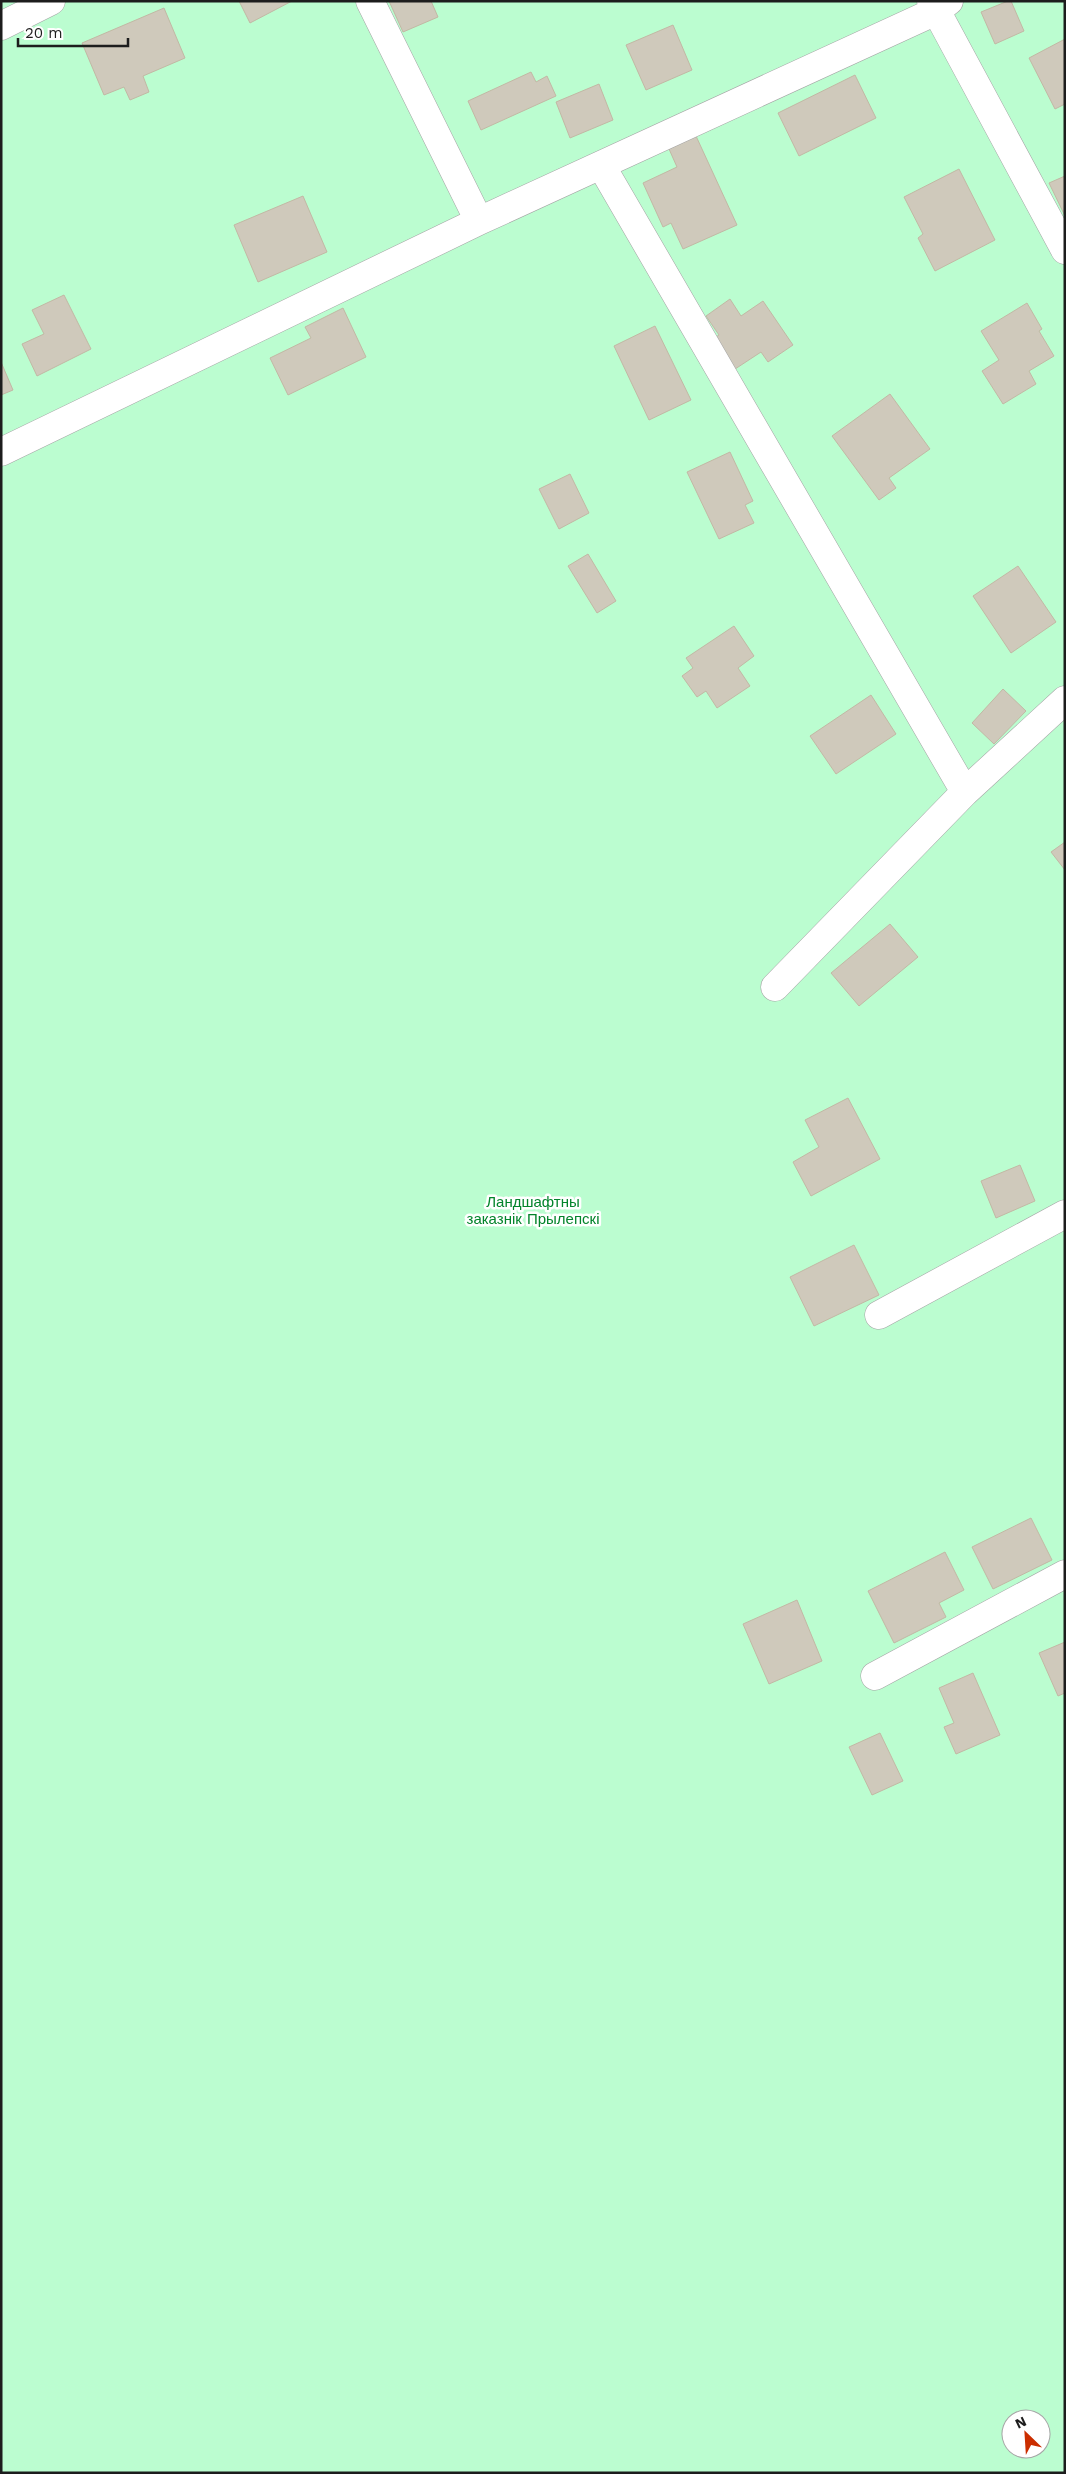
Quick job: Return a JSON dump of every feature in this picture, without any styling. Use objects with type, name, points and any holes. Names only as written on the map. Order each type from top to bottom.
[{"type":"street","points":[[1,26],[51,1]]},
{"type":"street","points":[[370,1],[479,221]]},
{"type":"street","points":[[1,452],[479,221],[939,5],[1065,250]]},
{"type":"street","points":[[601,165],[965,792]]},
{"type":"street","points":[[775,987],[965,792],[1065,700]]},
{"type":"street","points":[[879,1315],[1065,1214]]},
{"type":"street","points":[[875,1676],[1065,1574]]},
{"type":"green space","name":"Ландшафтны заказнік Прылепскі","points":[[1,1],[1065,1],[1065,2473],[1,2473]]},
{"type":"building","points":[[239,1],[292,1],[250,23]]},
{"type":"building","points":[[389,1],[431,1],[438,17],[403,32]]},
{"type":"building","points":[[1011,1],[1024,31],[995,44],[981,12]]},
{"type":"building","points":[[164,8],[185,58],[143,76],[149,92],[130,100],[124,87],[104,95],[82,43]]},
{"type":"building","points":[[673,25],[692,70],[646,90],[626,45]]},
{"type":"building","points":[[1065,39],[1065,104],[1055,109],[1029,58]]},
{"type":"building","points":[[531,72],[536,82],[547,76],[556,96],[481,130],[468,101]]},
{"type":"building","points":[[855,75],[876,118],[799,156],[778,113]]},
{"type":"building","points":[[599,84],[613,120],[570,138],[556,102]]},
{"type":"building","points":[[696,136],[737,225],[683,249],[671,223],[663,227],[643,183],[677,167],[669,149]]},
{"type":"building","points":[[959,169],[995,240],[935,271],[918,238],[923,234],[904,197]]},
{"type":"building","points":[[1065,176],[1065,216],[1049,183]]},
{"type":"building","points":[[303,196],[327,252],[258,282],[234,225]]},
{"type":"building","points":[[64,295],[91,349],[37,376],[22,344],[44,334],[32,310]]},
{"type":"building","points":[[730,299],[741,316],[763,301],[793,345],[768,362],[761,352],[729,373],[708,342],[719,335],[706,316]]},
{"type":"building","points":[[1027,303],[1042,329],[1039,331],[1054,356],[1029,371],[1036,384],[1003,404],[982,371],[999,360],[981,331]]},
{"type":"building","points":[[343,308],[366,357],[288,395],[270,358],[311,338],[305,327]]},
{"type":"building","points":[[655,326],[691,400],[649,420],[614,346]]},
{"type":"building","points":[[1,362],[13,390],[1,395]]},
{"type":"building","points":[[890,394],[930,449],[889,478],[896,488],[879,500],[832,436]]},
{"type":"building","points":[[730,452],[753,501],[745,505],[754,523],[719,539],[687,472]]},
{"type":"building","points":[[570,474],[589,513],[559,529],[539,489]]},
{"type":"building","points":[[588,554],[616,601],[597,613],[568,566]]},
{"type":"building","points":[[1018,566],[1056,622],[1011,653],[973,596]]},
{"type":"building","points":[[734,626],[754,656],[738,668],[750,686],[717,708],[706,691],[697,697],[682,676],[693,668],[686,658]]},
{"type":"building","points":[[1003,689],[1026,711],[994,744],[972,723]]},
{"type":"building","points":[[871,695],[896,734],[836,774],[810,736]]},
{"type":"building","points":[[1065,842],[1065,870],[1051,852]]},
{"type":"building","points":[[890,924],[918,957],[859,1006],[831,973]]},
{"type":"building","points":[[848,1098],[880,1159],[811,1196],[793,1162],[819,1147],[805,1120]]},
{"type":"building","points":[[1020,1165],[1035,1201],[996,1218],[981,1181]]},
{"type":"building","points":[[854,1245],[879,1295],[814,1326],[790,1277]]},
{"type":"building","points":[[1031,1518],[1052,1560],[993,1589],[972,1547]]},
{"type":"building","points":[[945,1552],[964,1590],[939,1603],[946,1617],[894,1643],[868,1591]]},
{"type":"building","points":[[797,1600],[822,1661],[769,1684],[743,1624]]},
{"type":"building","points":[[1065,1642],[1065,1693],[1058,1696],[1039,1653]]},
{"type":"building","points":[[973,1673],[1000,1735],[956,1754],[944,1727],[954,1723],[939,1688]]},
{"type":"building","points":[[880,1733],[903,1781],[872,1795],[849,1747]]}]
